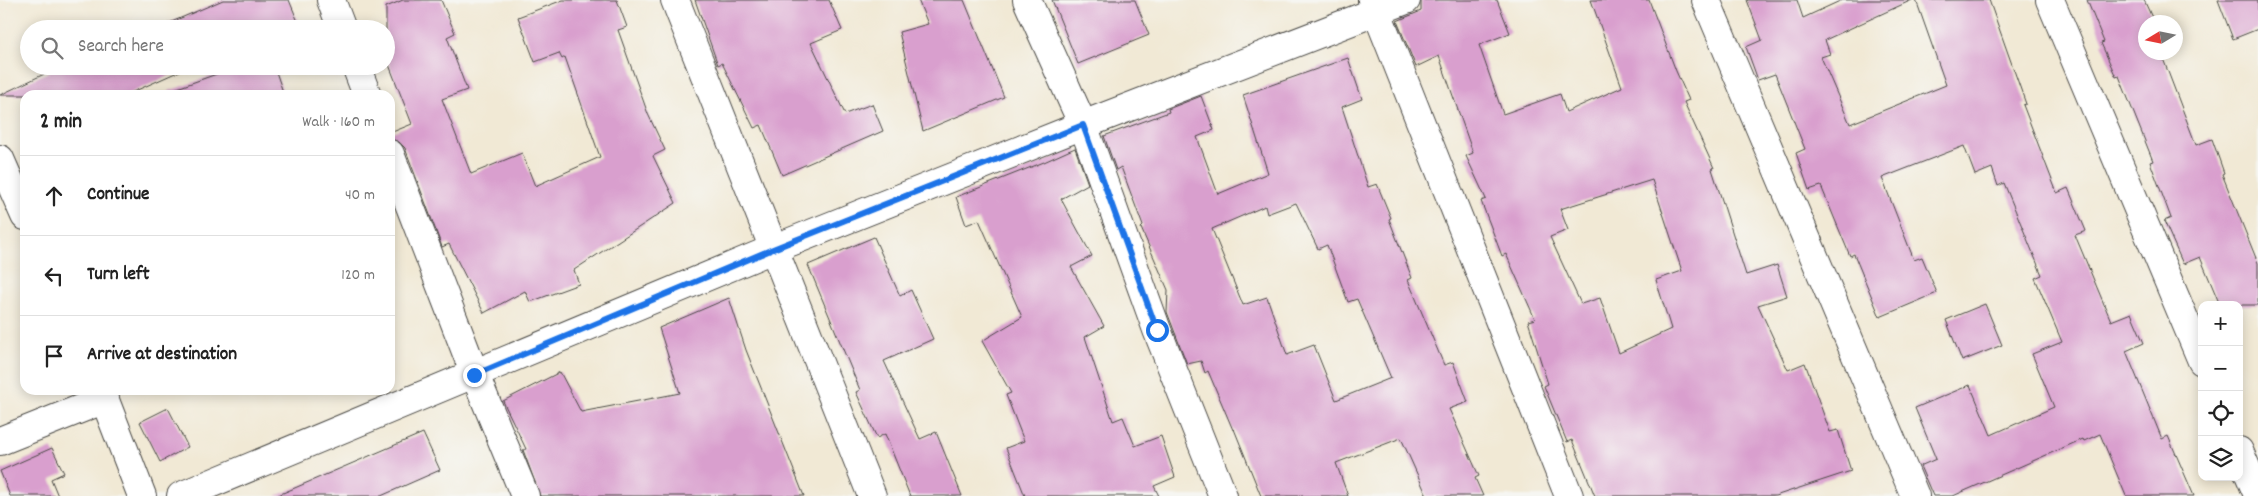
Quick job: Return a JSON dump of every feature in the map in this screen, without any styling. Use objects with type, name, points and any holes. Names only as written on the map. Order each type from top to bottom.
[{"type":"street","points":[[331,0],[339,20]]},
{"type":"street","points":[[675,0],[872,496]]},
{"type":"street","points":[[1026,0],[1083,125],[1157,330],[1222,496]]},
{"type":"street","points":[[181,496],[773,249],[1374,6],[1406,0]]},
{"type":"street","points":[[1706,0],[1915,496]]},
{"type":"street","points":[[2050,0],[2198,352]]},
{"type":"street","points":[[1374,6],[1568,496]]},
{"type":"street","points":[[359,75],[365,90]]},
{"type":"street","points":[[0,158],[20,204]]},
{"type":"street","points":[[395,167],[474,375],[525,496]]},
{"type":"street","points":[[0,441],[101,395]]},
{"type":"street","points":[[103,395],[142,496]]},
{"type":"street","points":[[2243,460],[2258,495]]},
{"type":"building","points":[[223,0],[289,0],[297,20],[176,20]]},
{"type":"building","points":[[403,0],[441,0],[455,33],[447,37],[467,90],[442,99],[471,174],[522,153],[535,186],[600,157],[565,57],[562,59],[559,53],[535,62],[518,17],[563,0],[617,0],[627,27],[618,30],[648,114],[665,150],[653,156],[676,203],[574,270],[579,284],[530,302],[525,291],[484,313],[449,244],[442,247],[405,148],[395,141],[395,131],[412,124],[393,75],[395,75],[395,20],[386,20],[386,7]]},
{"type":"building","points":[[695,0],[829,0],[842,30],[811,43],[845,114],[872,104],[883,131],[782,175],[761,125],[754,128],[722,63],[718,65]]},
{"type":"building","points":[[918,0],[964,0],[1004,97],[923,131],[899,32],[928,24]]},
{"type":"building","points":[[1052,0],[1135,0],[1149,35],[1078,64]]},
{"type":"building","points":[[1421,0],[1497,0],[1510,33],[1479,45],[1503,114],[1560,94],[1566,112],[1622,87],[1591,0],[1649,0],[1689,100],[1684,102],[1714,168],[1712,169],[1746,275],[1777,265],[1787,296],[1758,305],[1788,370],[1805,363],[1830,432],[1838,430],[1851,471],[1775,496],[1595,496],[1572,440],[1567,442],[1544,386],[1548,384],[1528,321],[1535,319],[1506,254],[1502,256],[1481,201],[1486,199],[1466,156],[1473,153],[1439,56],[1416,67],[1397,21],[1421,11]],"holes":[[[1652,180],[1682,271],[1656,280],[1671,329],[1619,353],[1600,298],[1581,304],[1550,237],[1568,230],[1560,209]]]},
{"type":"building","points":[[1747,0],[1797,0],[1803,18],[1842,0],[1912,0],[1825,40],[1830,54],[1821,57],[1850,124],[1946,85],[1916,0],[1989,0],[2026,104],[2023,105],[2057,193],[2068,188],[2086,231],[2075,235],[2111,321],[2131,313],[2144,343],[2126,351],[2162,439],[2168,436],[2194,496],[2126,496],[2100,434],[2084,441],[2083,439],[1953,496],[1933,496],[1920,466],[1936,459],[1915,408],[1970,385],[1991,435],[2054,407],[2032,354],[2062,342],[2035,278],[2042,275],[2004,183],[1998,186],[1992,168],[1975,175],[1964,146],[1882,178],[1914,260],[1922,257],[1937,293],[1880,317],[1854,254],[1850,256],[1821,186],[1809,190],[1796,153],[1805,149],[1775,74],[1758,80],[1746,47],[1762,40]]},
{"type":"building","points":[[2087,0],[2144,0],[2151,15],[2138,15],[2138,60],[2164,60],[2196,145],[2212,139],[2224,173],[2222,174],[2258,263],[2258,305],[2243,305],[2243,301],[2218,301],[2200,257],[2183,264],[2164,221],[2171,218],[2150,162],[2153,161],[2119,76],[2116,77],[2101,43],[2104,42]]},
{"type":"building","points":[[2218,0],[2258,0],[2258,29],[2233,39]]},
{"type":"building","points":[[1348,58],[1362,99],[1342,107],[1368,187],[1377,184],[1412,278],[1408,280],[1444,365],[1453,362],[1468,402],[1449,409],[1479,476],[1475,478],[1483,496],[1427,496],[1401,438],[1336,463],[1348,496],[1261,496],[1208,371],[1205,373],[1201,361],[1187,364],[1167,312],[1168,290],[1141,228],[1143,226],[1121,167],[1116,170],[1104,136],[1169,112],[1168,109],[1201,96],[1214,130],[1197,137],[1218,194],[1268,173],[1243,95]],"holes":[[[1296,203],[1318,249],[1327,245],[1348,302],[1357,299],[1391,378],[1336,400],[1314,345],[1287,355],[1267,297],[1243,305],[1212,229],[1265,206],[1267,214]]]},
{"type":"building","points":[[42,75],[171,75],[137,90],[20,90],[20,95],[0,95]]},
{"type":"building","points":[[214,75],[277,75],[282,90],[172,90]]},
{"type":"building","points":[[1075,148],[1088,184],[1061,199],[1092,256],[1071,267],[1104,326],[1085,337],[1113,421],[1123,417],[1135,446],[1161,436],[1175,477],[1154,486],[1159,496],[1025,496],[1006,448],[1024,441],[1006,395],[1011,393],[982,341],[1022,317],[979,220],[966,225],[956,197]]},
{"type":"building","points":[[874,237],[900,296],[911,290],[933,339],[884,361],[920,439],[936,432],[962,496],[910,496],[885,434],[877,438],[856,392],[860,390],[808,265]]},
{"type":"building","points":[[729,298],[746,350],[804,496],[540,496],[523,450],[526,449],[503,401],[560,372],[581,412],[680,393],[659,328]]},
{"type":"building","points":[[1985,304],[2002,345],[1962,361],[1946,320]]},
{"type":"building","points":[[168,408],[188,447],[160,462],[140,422]]},
{"type":"building","points":[[423,433],[440,470],[381,496],[276,496]]},
{"type":"building","points":[[52,448],[64,473],[51,479],[58,496],[10,496],[0,471]]},
{"type":"route","points":[[474,375],[773,249],[1083,125],[1157,330]]}]
